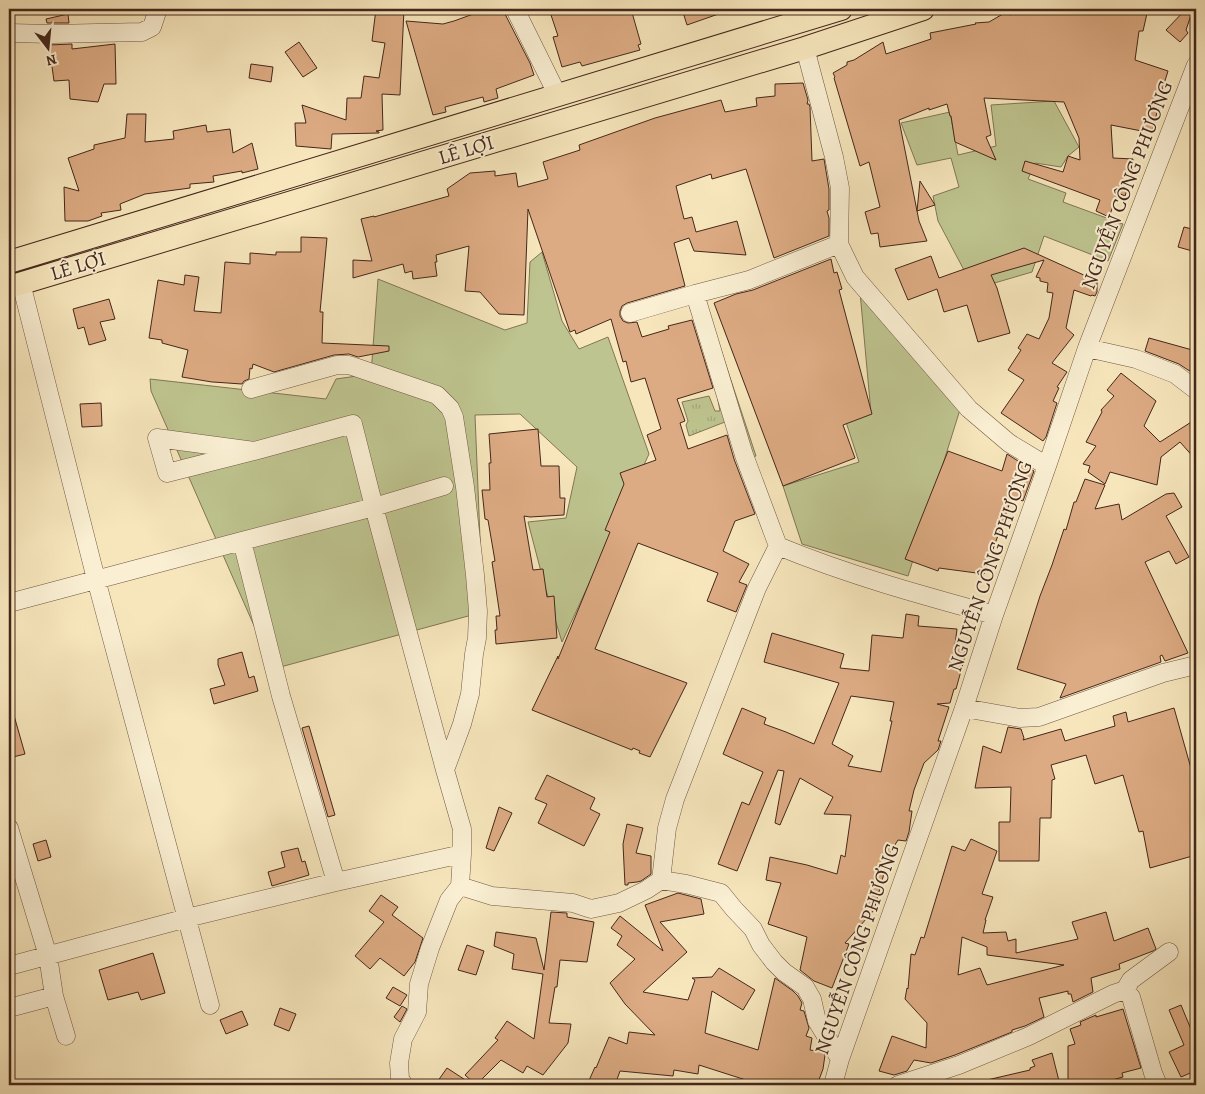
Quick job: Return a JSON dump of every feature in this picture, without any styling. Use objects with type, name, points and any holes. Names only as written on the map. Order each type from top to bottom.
[{"type":"main road","name":"LÊ LỢI","points":[[12,261],[840,9]]},
{"type":"main road","name":"LÊ LỢI","points":[[15,285],[805,48],[923,9]]},
{"type":"main road","points":[[797,22],[805,48]]},
{"type":"main road","points":[[558,96],[566,120]]},
{"type":"main road","points":[[12,261],[15,285]]},
{"type":"street","points":[[9,33],[142,32],[152,27],[158,9]]},
{"type":"street","points":[[515,9],[558,96]]},
{"type":"street","points":[[805,48],[834,157],[840,188],[839,244],[855,277],[969,409],[1009,443],[1047,466]]},
{"type":"street","name":"NGUYỄN CÔNG PHƯƠNG","points":[[833,1085],[840,1059],[964,708],[994,615],[1087,348],[1196,65]]},
{"type":"street","points":[[630,313],[749,280],[839,244]]},
{"type":"street","points":[[15,285],[210,1005]]},
{"type":"street","points":[[695,294],[744,455],[778,546],[811,560],[994,615]]},
{"type":"street","points":[[1087,348],[1136,359],[1175,374],[1196,390]]},
{"type":"street","points":[[251,389],[337,365],[349,365],[437,396],[450,408],[454,417],[464,487],[478,611],[477,638],[470,694],[462,724],[445,770]]},
{"type":"street","points":[[254,451],[157,438],[168,473],[254,451],[354,424],[374,507],[462,829],[460,886],[449,900],[430,948],[419,984],[417,1012],[403,1039],[400,1079],[404,1085]]},
{"type":"street","points":[[9,603],[374,507],[444,486]]},
{"type":"street","points":[[242,541],[281,696],[336,882]]},
{"type":"street","points":[[661,880],[667,828],[675,799],[757,588],[778,546]]},
{"type":"street","points":[[964,708],[1020,718],[1040,716],[1163,674],[1196,665]]},
{"type":"street","points":[[9,828],[48,956],[54,996],[66,1036]]},
{"type":"street","points":[[9,966],[187,918],[462,854]]},
{"type":"street","points":[[460,886],[492,896],[573,903],[591,909],[619,903],[646,890],[661,880],[721,893],[753,929],[761,945],[774,962],[784,972],[805,987],[812,1000],[818,1020],[840,1059]]},
{"type":"street","points":[[898,1085],[959,1065],[1029,1036],[1113,994],[1125,990],[1131,980],[1169,952]]},
{"type":"street","points":[[1125,990],[1131,996],[1158,1085]]},
{"type":"street","points":[[9,1008],[54,996]]},
{"type":"green space","points":[[1054,101],[1079,147],[1068,156],[1061,167],[1035,163],[1028,179],[1066,193],[1063,202],[1123,224],[1108,261],[1044,236],[1032,272],[974,289],[938,221],[933,196],[959,187],[951,158],[917,165],[901,123],[950,112],[958,155],[996,146],[991,105]]},
{"type":"green space","points":[[542,252],[562,321],[579,349],[608,337],[649,454],[562,642],[528,522],[566,518],[577,467],[520,414],[475,415],[483,612],[273,669],[151,391],[150,379],[326,399],[336,379],[371,374],[378,279],[505,330],[527,323],[530,262]]},
{"type":"green space","points":[[859,281],[963,400],[908,576],[802,544],[783,486],[859,462],[846,422],[871,413]]},
{"type":"green space","points":[[717,338],[756,456],[745,459],[730,420],[689,436],[686,425],[688,421],[682,402],[709,396],[715,411],[720,411],[707,342]]},
{"type":"building","points":[[376,9],[404,9],[400,95],[382,94],[383,130],[376,131],[379,133],[332,134],[331,149],[296,146],[295,123],[306,123],[302,105],[346,120],[347,98],[361,98],[364,76],[379,78],[385,43],[372,41]]},
{"type":"building","points":[[487,9],[504,9],[534,75],[496,89],[498,98],[484,102],[483,97],[445,107],[446,112],[433,115],[406,21],[443,24]]},
{"type":"building","points":[[549,9],[631,9],[641,44],[638,45],[640,50],[582,66],[580,62],[562,67],[553,37],[558,36]]},
{"type":"building","points":[[682,9],[726,9],[727,11],[687,25]]},
{"type":"building","points":[[1024,9],[1148,9],[1143,31],[1139,31],[1135,60],[1168,71],[1152,133],[1111,125],[1113,158],[1133,159],[1131,170],[1133,170],[1125,196],[1118,193],[1109,217],[1096,211],[1100,200],[1022,171],[1025,161],[1063,172],[1068,156],[1080,160],[1079,138],[1064,102],[984,98],[991,135],[986,137],[996,160],[955,142],[947,104],[929,110],[929,108],[899,120],[919,221],[927,241],[880,247],[878,233],[871,234],[865,212],[880,207],[869,162],[860,166],[833,73],[847,65],[847,62],[854,60],[883,42],[886,54],[931,39],[930,33],[975,23],[989,22],[1008,11],[1010,15]]},
{"type":"building","points":[[1186,9],[1193,9],[1186,30],[1188,33],[1180,42],[1166,30]]},
{"type":"building","points":[[68,14],[69,23],[47,23],[46,19]]},
{"type":"building","points":[[299,42],[317,68],[303,77],[285,52]]},
{"type":"building","points":[[72,44],[72,49],[115,44],[116,84],[104,84],[98,102],[70,99],[69,80],[54,81],[49,45]]},
{"type":"building","points":[[251,64],[273,67],[271,82],[249,78]]},
{"type":"building","points":[[803,83],[808,100],[807,104],[810,107],[812,161],[824,159],[829,189],[829,210],[827,211],[829,236],[774,258],[746,169],[712,179],[711,174],[676,186],[684,219],[692,217],[696,232],[737,221],[746,255],[694,251],[689,238],[674,243],[685,286],[627,303],[622,306],[620,311],[623,321],[628,323],[637,322],[642,337],[669,329],[668,326],[692,320],[713,388],[677,399],[685,421],[680,423],[688,449],[727,435],[755,514],[735,521],[723,551],[749,564],[739,582],[747,585],[736,612],[707,601],[718,573],[638,543],[595,649],[687,683],[650,757],[639,753],[640,751],[633,748],[632,750],[532,710],[558,656],[558,659],[610,532],[605,530],[624,484],[620,473],[656,460],[647,435],[661,429],[645,378],[631,382],[626,361],[623,362],[611,319],[576,334],[575,330],[570,332],[528,209],[524,315],[499,314],[480,292],[465,291],[469,246],[436,255],[437,276],[413,279],[412,271],[405,273],[403,264],[353,278],[353,260],[372,261],[361,219],[449,196],[447,189],[470,173],[495,171],[495,176],[516,173],[518,187],[548,179],[543,162],[580,150],[579,145],[655,118],[721,100],[725,112],[757,106],[756,98],[775,96],[775,84]]},
{"type":"building","points":[[127,114],[146,114],[145,142],[174,139],[173,131],[206,125],[207,132],[230,129],[233,153],[252,143],[258,169],[213,176],[214,182],[190,184],[190,188],[145,194],[120,204],[121,210],[101,213],[102,216],[88,221],[65,221],[64,187],[79,191],[68,158],[94,149],[94,145],[125,138]]},
{"type":"building","points":[[920,181],[935,205],[917,211]]},
{"type":"building","points":[[1184,227],[1196,230],[1196,252],[1178,247]]},
{"type":"building","points":[[301,237],[327,238],[320,312],[323,312],[322,343],[389,346],[389,351],[358,357],[349,354],[334,355],[274,372],[253,364],[252,369],[250,368],[249,379],[242,384],[182,377],[188,350],[162,343],[162,340],[149,338],[158,280],[184,285],[185,275],[199,277],[194,311],[221,313],[225,262],[250,264],[250,253],[276,255],[276,252],[301,252]]},
{"type":"building","points":[[1024,248],[1097,281],[1095,296],[1074,290],[1066,328],[1074,335],[1052,363],[1067,372],[1057,387],[1059,388],[1053,401],[1057,403],[1043,441],[1001,413],[1024,380],[1008,370],[1021,350],[1018,348],[1027,334],[1039,339],[1049,318],[1053,293],[1047,292],[1048,283],[1040,281],[1040,278],[1036,277],[1044,260],[991,275],[997,288],[1010,333],[978,342],[967,305],[944,312],[937,289],[908,300],[895,269],[931,256],[939,278]]},
{"type":"building","points":[[831,259],[834,273],[837,272],[842,289],[839,290],[872,414],[843,425],[855,458],[783,486],[714,303],[736,294],[753,290]]},
{"type":"building","points":[[109,299],[115,319],[100,322],[106,340],[89,345],[84,327],[78,329],[73,309]]},
{"type":"building","points":[[1149,338],[1196,351],[1196,373],[1179,364],[1145,351]]},
{"type":"building","points":[[1121,373],[1156,401],[1144,426],[1160,442],[1196,419],[1196,460],[1180,442],[1161,457],[1157,485],[1110,472],[1105,484],[1088,472],[1090,466],[1083,464],[1096,446],[1086,442],[1102,412],[1101,410],[1114,396],[1107,390]]},
{"type":"building","points":[[101,403],[102,426],[82,427],[80,404]]},
{"type":"building","points":[[538,429],[541,466],[559,466],[560,498],[565,498],[564,515],[524,516],[533,570],[543,569],[547,597],[554,596],[557,638],[496,644],[496,616],[500,616],[492,562],[495,561],[488,520],[485,519],[482,490],[490,490],[489,434]]},
{"type":"building","points":[[948,451],[1002,471],[1007,454],[1034,471],[1023,501],[1012,497],[984,574],[939,568],[938,571],[905,559]]},
{"type":"building","points":[[1085,479],[1105,485],[1095,509],[1119,504],[1122,520],[1166,494],[1174,493],[1182,507],[1166,516],[1189,557],[1176,564],[1169,551],[1145,562],[1188,653],[1165,661],[1162,655],[1160,656],[1161,662],[1060,698],[1066,684],[1017,669],[1040,596],[1064,529],[1066,530],[1074,502],[1076,502]]},
{"type":"building","points":[[906,614],[919,616],[918,626],[957,629],[955,645],[965,646],[964,660],[950,703],[937,704],[949,707],[938,741],[941,741],[938,750],[924,763],[914,790],[909,811],[912,811],[906,841],[898,840],[882,865],[886,866],[874,910],[845,943],[849,944],[832,988],[814,981],[800,970],[807,937],[768,924],[781,883],[766,880],[770,857],[837,874],[841,855],[845,857],[851,815],[824,814],[833,797],[800,778],[780,825],[775,823],[784,771],[778,770],[737,871],[718,864],[742,802],[749,805],[763,772],[723,754],[742,708],[766,718],[764,724],[814,744],[839,683],[764,662],[772,633],[844,654],[840,668],[869,671],[872,635],[903,638]],"holes":[[[851,696],[894,702],[890,721],[892,721],[881,772],[848,766],[853,756],[832,744]]]},
{"type":"building","points":[[242,652],[249,678],[254,676],[258,691],[214,704],[210,689],[225,685],[218,665],[218,659]]},
{"type":"building","points":[[1174,708],[1196,786],[1196,855],[1150,868],[1143,831],[1139,832],[1123,775],[1095,784],[1086,755],[1051,765],[1055,779],[1052,780],[1051,818],[1040,818],[1039,861],[999,861],[999,822],[1010,822],[1011,787],[975,788],[983,746],[1001,753],[1008,727],[1021,729],[1023,740],[1061,729],[1065,741],[1115,726],[1113,716],[1126,712],[1128,722]]},
{"type":"building","points":[[9,712],[13,712],[25,754],[9,758]]},
{"type":"building","points":[[309,726],[335,815],[328,817],[302,728]]},
{"type":"building","points":[[547,775],[595,798],[590,809],[600,814],[584,846],[538,823],[547,804],[535,799]]},
{"type":"building","points":[[499,807],[512,813],[494,851],[486,848]]},
{"type":"building","points":[[627,824],[643,828],[636,853],[651,856],[651,874],[641,881],[625,885],[623,844]]},
{"type":"building","points":[[971,839],[997,851],[982,894],[993,897],[985,920],[983,933],[1006,932],[1008,941],[1016,939],[1016,953],[1078,939],[1072,922],[1106,912],[1114,941],[1148,928],[1156,949],[1119,964],[1120,969],[1091,978],[1093,992],[1073,1002],[1068,991],[1039,998],[1044,1017],[1012,1030],[1012,1032],[931,1063],[914,1060],[907,1071],[894,1075],[879,1071],[892,1036],[926,1048],[927,1023],[905,999],[908,989],[911,954],[915,955],[921,937],[924,938],[952,846],[965,851]],"holes":[[[962,937],[987,947],[987,955],[1064,965],[987,985],[980,968],[958,975]]]},
{"type":"building","points":[[46,840],[51,857],[38,861],[33,844]]},
{"type":"building","points":[[298,848],[302,862],[305,861],[309,875],[272,886],[268,872],[285,867],[281,852]]},
{"type":"building","points":[[678,893],[701,899],[704,914],[660,922],[687,952],[643,992],[688,1000],[695,980],[692,978],[712,977],[719,968],[755,990],[743,1010],[712,991],[705,1033],[758,1050],[775,978],[793,991],[802,1003],[800,1010],[804,1011],[809,1028],[806,1036],[812,1038],[810,1050],[823,1052],[825,1055],[823,1069],[817,1085],[748,1085],[749,1081],[699,1065],[698,1074],[674,1070],[673,1076],[620,1071],[615,1085],[587,1085],[609,1037],[627,1044],[629,1032],[655,1035],[625,1004],[610,983],[635,959],[617,945],[622,936],[611,928],[620,916],[663,951],[645,905]]},
{"type":"building","points":[[381,895],[398,907],[392,915],[423,938],[415,962],[404,976],[380,958],[370,969],[355,956],[384,922],[369,911]]},
{"type":"building","points":[[551,912],[567,913],[567,917],[594,922],[587,962],[560,960],[557,987],[555,987],[549,1023],[571,1024],[568,1043],[543,1075],[527,1066],[523,1073],[501,1060],[476,1085],[465,1075],[498,1040],[495,1038],[507,1021],[534,1039],[543,974],[512,969],[514,954],[494,946],[496,932],[536,938],[544,970]]},
{"type":"building","points":[[467,945],[484,951],[476,975],[458,970]]},
{"type":"building","points":[[153,953],[165,993],[141,1000],[138,992],[108,1000],[99,970]]},
{"type":"building","points":[[393,987],[407,995],[400,1006],[386,998]]},
{"type":"building","points":[[1181,1005],[1196,1038],[1196,1075],[1195,1071],[1181,1077],[1169,1052],[1184,1045],[1169,1010]]},
{"type":"building","points":[[402,1006],[407,1009],[400,1022],[394,1017]]},
{"type":"building","points":[[280,1008],[296,1014],[289,1031],[274,1025]]},
{"type":"building","points":[[1123,1009],[1141,1068],[1122,1073],[1123,1077],[1094,1085],[1068,1085],[1068,1046],[1075,1044],[1070,1029],[1081,1025],[1080,1022],[1096,1015],[1096,1017]]},
{"type":"building","points":[[242,1011],[248,1025],[226,1034],[220,1020]]},
{"type":"building","points":[[1052,1053],[1060,1085],[988,1085],[987,1080],[1030,1070],[1030,1068],[1035,1066],[1032,1060]]},
{"type":"building","points":[[447,1068],[473,1085],[435,1085]]}]
